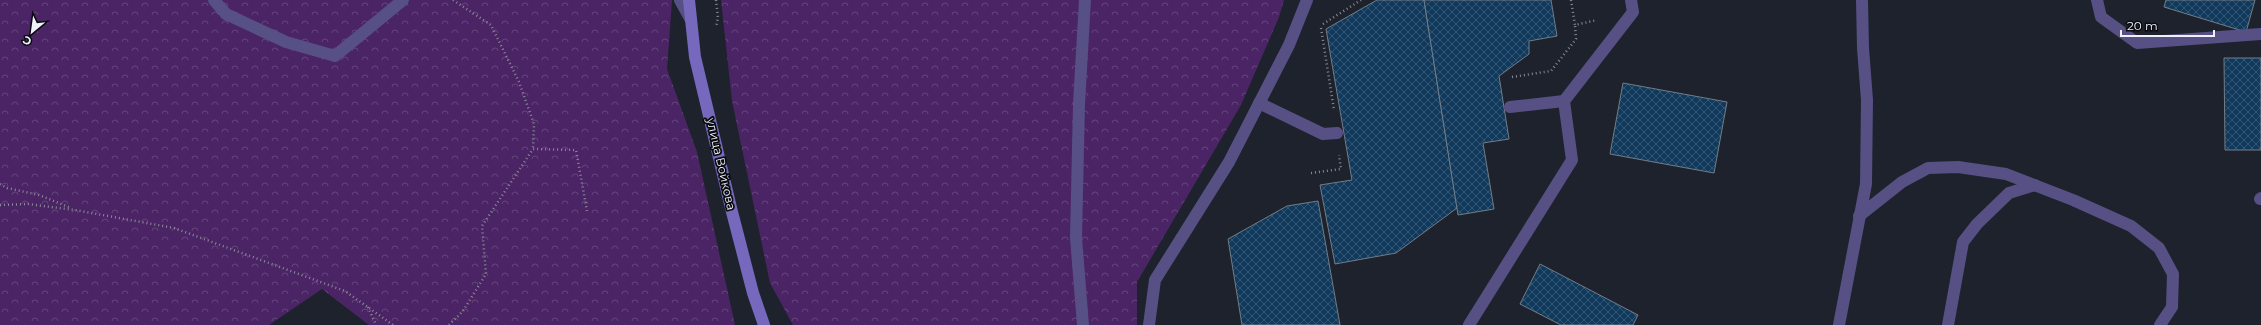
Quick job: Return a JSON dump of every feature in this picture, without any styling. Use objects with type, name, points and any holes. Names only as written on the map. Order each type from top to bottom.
[{"type":"street","name":"улица Войкова","points":[[690,0],[695,57],[729,200],[753,293],[764,325]]},
{"type":"lane","points":[[214,0],[226,14],[286,42],[335,56],[403,0]]},
{"type":"lane","points":[[680,0],[691,22]]},
{"type":"lane","points":[[1083,325],[1076,238],[1079,104],[1085,0]]},
{"type":"lane","points":[[1149,325],[1154,280],[1229,162],[1289,46],[1307,0]]},
{"type":"lane","points":[[1839,325],[1866,184],[1867,100],[1863,48],[1862,0]]},
{"type":"lane","points":[[2097,0],[2101,17],[2137,43],[2261,34]]},
{"type":"lane","points":[[1469,325],[1572,160],[1564,101],[1632,6]]},
{"type":"lane","points":[[1510,107],[1564,101]]},
{"type":"lane","points":[[1260,103],[1323,134],[1337,133]]},
{"type":"lane","points":[[1860,216],[1902,182],[1928,168],[1958,167],[2006,174],[2131,226],[2159,248],[2173,274],[2172,307],[2160,325]]},
{"type":"lane","points":[[1948,325],[1964,242],[1977,224],[2009,194],[2035,185]]},
{"type":"path","points":[[449,325],[463,311],[486,274],[482,226],[533,149],[534,124],[520,82],[491,25],[453,0]]},
{"type":"path","points":[[1311,173],[1341,169],[1321,26],[1361,0]]},
{"type":"path","points":[[1512,77],[1551,71],[1576,39],[1571,0]]},
{"type":"path","points":[[1575,25],[1632,6]]},
{"type":"path","points":[[533,149],[576,150],[587,211]]},
{"type":"path","points":[[0,184],[7,188],[39,195],[75,210]]},
{"type":"path","points":[[0,205],[28,204],[75,210],[174,228],[345,291],[393,325]]},
{"type":"path","points":[[368,307],[376,325]]},
{"type":"green space","points":[[0,0],[672,0],[667,69],[697,152],[735,325],[369,325],[322,289],[269,325],[0,325]]},
{"type":"green space","points":[[721,0],[1284,0],[1279,17],[1241,105],[1137,282],[1137,325],[793,325],[770,283],[732,101]]},
{"type":"building","points":[[1377,0],[1424,0],[1457,208],[1396,253],[1335,264],[1320,185],[1352,180],[1326,29]]},
{"type":"building","points":[[1424,0],[1551,0],[1557,36],[1529,41],[1529,54],[1499,76],[1509,139],[1483,143],[1494,209],[1458,215]]},
{"type":"building","points":[[2166,0],[2255,0],[2246,32],[2164,7]]},
{"type":"building","points":[[2224,58],[2261,58],[2261,150],[2225,150]]},
{"type":"building","points":[[1623,83],[1727,102],[1714,173],[1610,154]]},
{"type":"building","points":[[1318,201],[1340,325],[1242,325],[1228,239],[1287,206]]},
{"type":"building","points":[[1540,264],[1638,315],[1633,325],[1561,325],[1520,304]]}]
